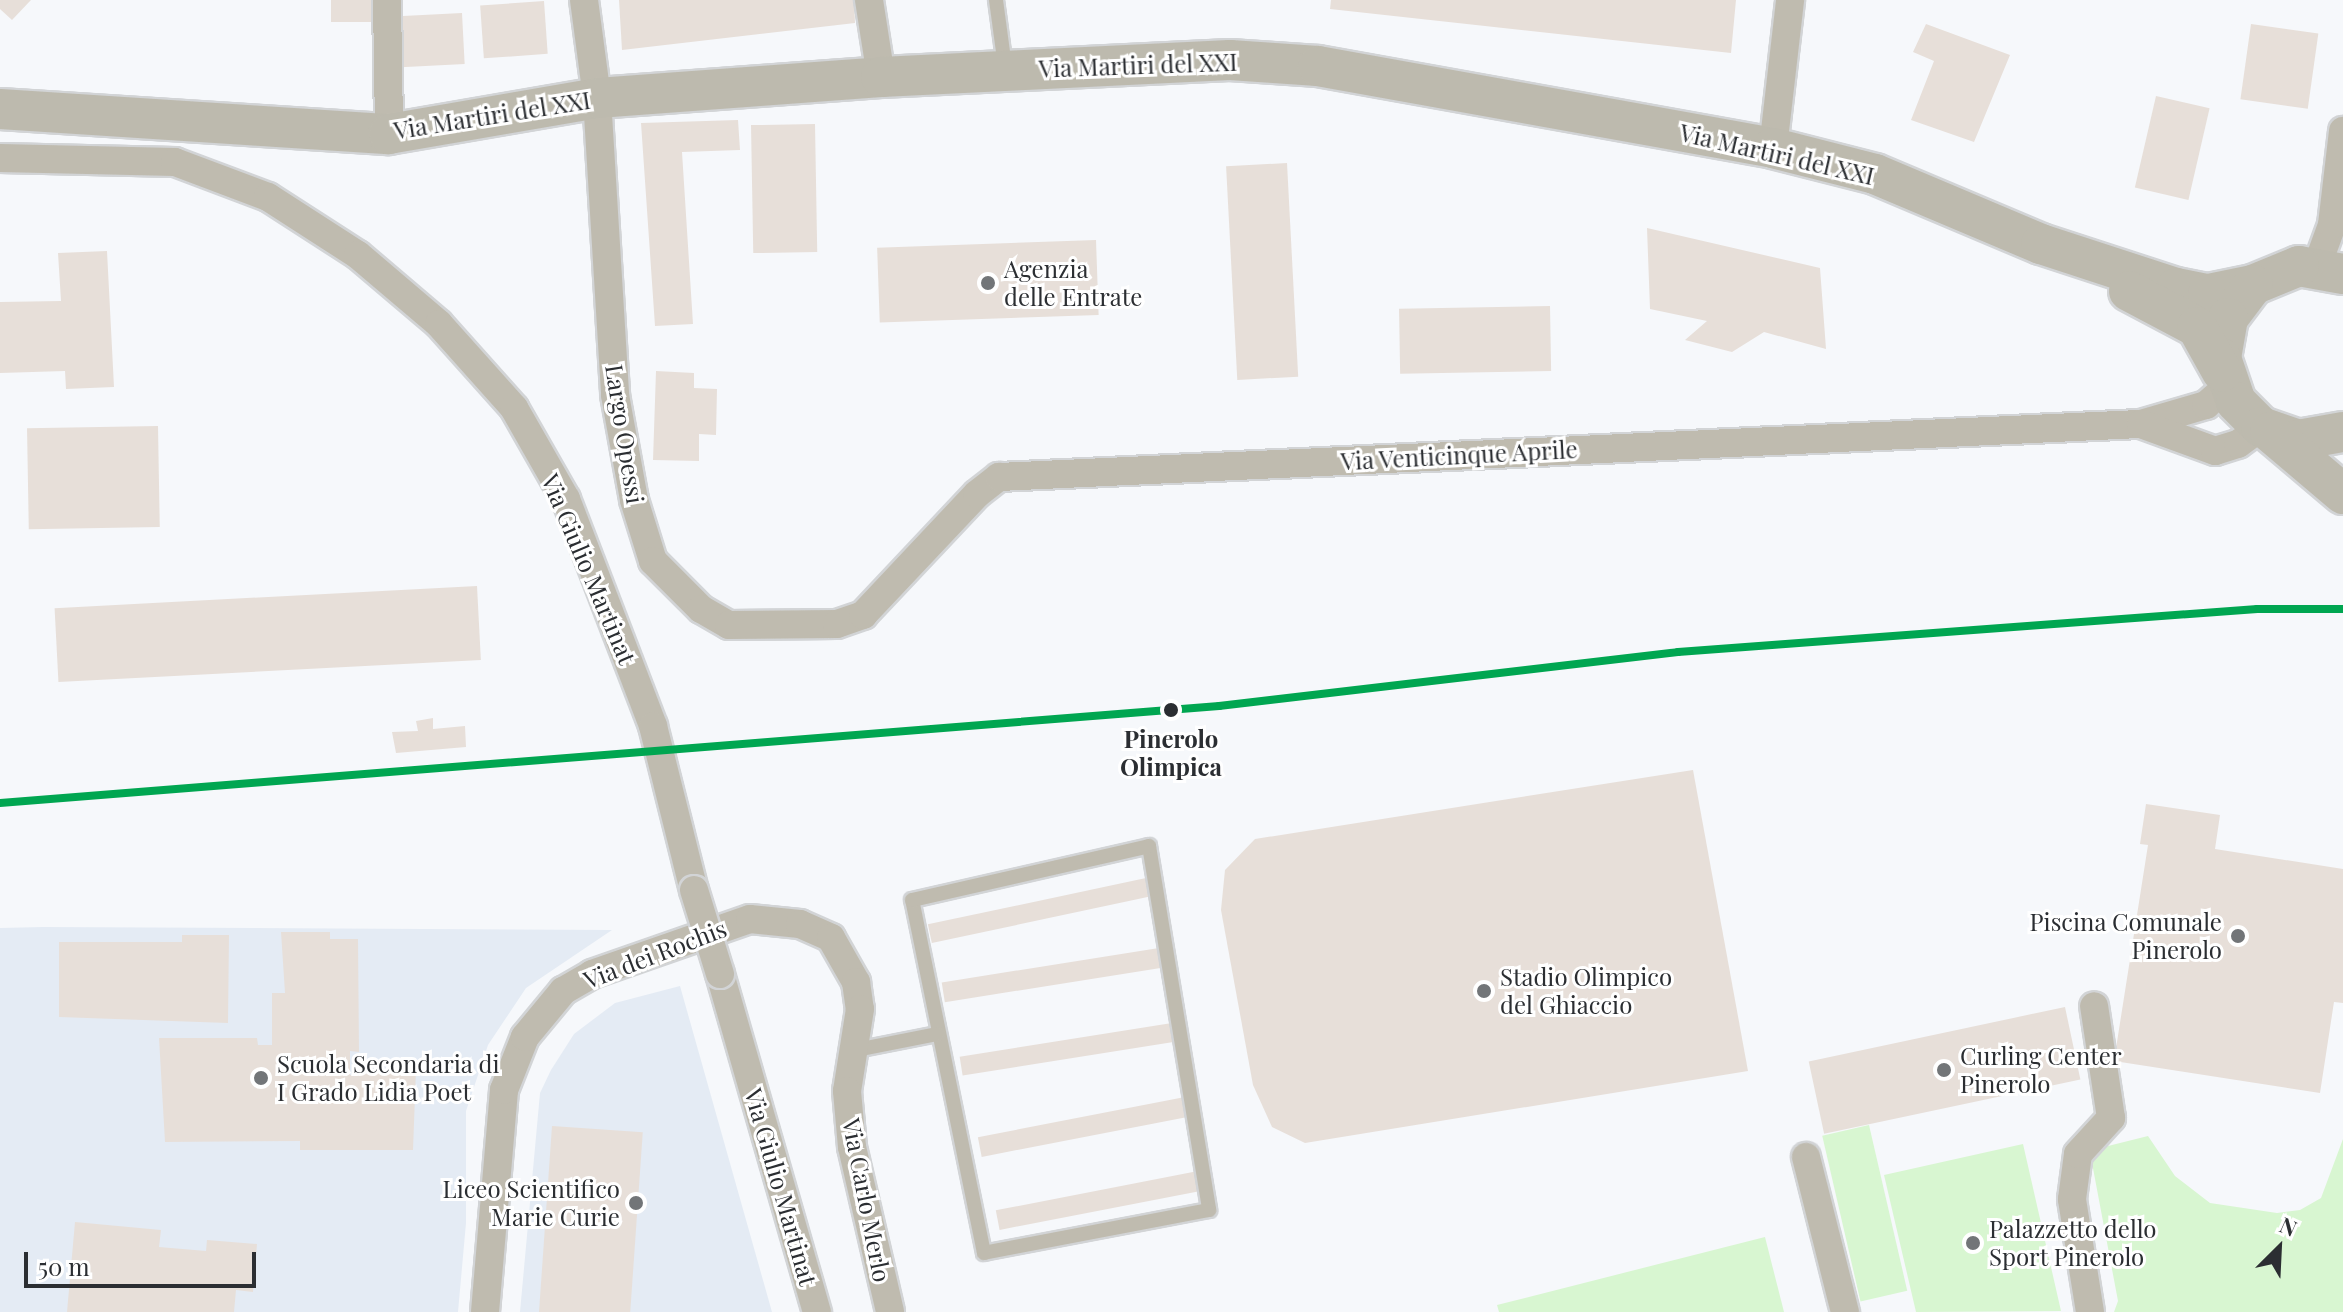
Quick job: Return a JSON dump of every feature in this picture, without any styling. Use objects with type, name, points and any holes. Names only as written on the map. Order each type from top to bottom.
[{"type":"street","points":[[387,0],[389,134]]},
{"type":"street","name":"Largo Opessi","points":[[584,0],[597,98],[615,395],[634,500],[653,561],[701,609],[729,625],[837,624]]},
{"type":"street","points":[[869,0],[881,77]]},
{"type":"street","points":[[1773,148],[1790,0]]},
{"type":"street","name":"Via Martiri del XXI","points":[[0,109],[389,134],[597,98],[881,77],[1230,60],[1318,66],[1773,148],[1875,174],[2041,244],[2176,288],[2208,294],[2253,285],[2283,270],[2330,270]]},
{"type":"street","name":"Via Martiri del XXI","points":[[0,84],[214,122]]},
{"type":"street","points":[[2330,270],[2332,225],[2339,201],[2343,131]]},
{"type":"street","name":"Via Giulio Martinat","points":[[0,158],[175,162],[268,197],[358,255],[439,324],[514,408],[566,499],[653,726],[694,890],[817,1312]]},
{"type":"street","name":"Via Martiri del XXI","points":[[2041,244],[2197,327],[2226,382],[2265,429],[2343,494]]},
{"type":"street","points":[[2141,424],[2206,405],[2226,382],[2222,337],[2238,300],[2253,285]]},
{"type":"street","points":[[2141,424],[2215,451],[2238,444],[2265,429],[2298,440],[2343,432]]},
{"type":"street","name":"Via Venticinque Aprile","points":[[837,624],[863,615],[977,494],[999,477],[2141,424]]},
{"type":"street","name":"Via dei Rochis","points":[[485,1312],[504,1090],[525,1037],[563,991],[592,974],[750,919],[800,924]]},
{"type":"street","name":"Via Carlo Merlo","points":[[800,924],[831,938],[856,982],[860,1009],[847,1091],[852,1147],[890,1312]]},
{"type":"street","points":[[2090,1312],[2072,1199],[2078,1154],[2111,1118],[2094,1006]]},
{"type":"street","points":[[1806,1157],[1845,1312]]},
{"type":"lane","points":[[996,0],[1005,70]]},
{"type":"lane","points":[[1149,846],[1209,1210],[984,1253],[937,1034],[912,900],[1149,846]]},
{"type":"lane","points":[[851,1051],[937,1034]]},
{"type":"shaded area","name":"Scuola Secondaria di I Grado Lidia Poet","points":[[0,928],[612,930],[526,988],[488,1045],[466,1111],[466,1223],[458,1312],[0,1312]]},
{"type":"shaded area","name":"Liceo Scientifico Marie Curie","points":[[680,986],[772,1312],[520,1312],[540,1093],[551,1070],[574,1034],[615,1003]]},
{"type":"green space","points":[[1869,1125],[1907,1291],[1860,1301],[1822,1136]]},
{"type":"green space","points":[[2148,1136],[2175,1176],[2210,1203],[2277,1213],[2300,1210],[2321,1198],[2343,1139],[2343,1312],[2114,1312],[2118,1301],[2092,1163],[2104,1147]]},
{"type":"green space","name":"Palazzetto dello Sport Pinerolo","points":[[2023,1144],[2061,1311],[1916,1312],[1884,1175]]},
{"type":"green space","points":[[1765,1237],[1784,1312],[1499,1312],[1497,1305]]},
{"type":"building","points":[[0,0],[31,0],[12,20],[0,9]]},
{"type":"building","points":[[331,0],[377,0],[377,22],[331,22]]},
{"type":"building","points":[[619,0],[854,0],[855,23],[622,50]]},
{"type":"building","points":[[1331,0],[1736,0],[1731,53],[1330,9]]},
{"type":"building","points":[[544,1],[548,54],[484,58],[480,5]]},
{"type":"building","points":[[462,13],[465,64],[396,68],[393,17]]},
{"type":"building","points":[[1926,24],[2010,55],[1974,142],[1911,120],[1934,61],[1913,52]]},
{"type":"building","points":[[2251,24],[2318,33],[2308,109],[2240,99]]},
{"type":"building","points":[[2156,96],[2210,108],[2188,200],[2135,188]]},
{"type":"building","points":[[738,120],[740,150],[682,152],[693,324],[655,326],[641,123]]},
{"type":"building","points":[[815,124],[817,252],[753,253],[751,125]]},
{"type":"building","points":[[1287,163],[1298,377],[1237,380],[1226,166]]},
{"type":"building","points":[[1647,228],[1820,268],[1826,349],[1764,332],[1732,352],[1685,340],[1707,321],[1650,309]]},
{"type":"building","name":"Agenzia delle Entrate","points":[[1096,240],[1099,315],[880,323],[877,248]]},
{"type":"building","points":[[107,251],[114,387],[66,389],[65,371],[0,373],[0,302],[61,301],[58,253]]},
{"type":"building","points":[[1550,306],[1551,371],[1400,374],[1399,309]]},
{"type":"building","points":[[656,371],[694,373],[694,388],[717,389],[716,435],[699,434],[699,461],[653,460]]},
{"type":"building","points":[[158,426],[160,527],[29,529],[27,428]]},
{"type":"building","points":[[477,586],[481,660],[58,682],[55,608]]},
{"type":"building","points":[[433,718],[433,729],[465,726],[466,747],[396,753],[392,732],[418,731],[416,721]]},
{"type":"building","name":"Stadio Olimpico del Ghiaccio","points":[[1693,770],[1748,1071],[1305,1143],[1272,1127],[1253,1085],[1221,910],[1225,870],[1255,839]]},
{"type":"building","name":"Piscina Comunale Pinerolo","points":[[2146,804],[2220,815],[2215,849],[2343,869],[2343,1003],[2334,1002],[2320,1093],[2114,1061],[2148,845],[2140,844]]},
{"type":"building","points":[[1146,878],[1150,897],[932,943],[928,924]]},
{"type":"building","points":[[281,932],[330,932],[330,939],[358,939],[359,1052],[350,1051],[350,1075],[416,1069],[413,1150],[300,1150],[300,1141],[165,1142],[159,1038],[257,1038],[258,1045],[272,1045],[272,993],[285,993]]},
{"type":"building","points":[[182,935],[229,935],[228,1023],[59,1017],[59,942],[182,942]]},
{"type":"building","points":[[1159,948],[1162,968],[945,1002],[942,982]]},
{"type":"building","name":"Curling Center Pinerolo","points":[[2065,1007],[2080,1079],[1824,1134],[1809,1061]]},
{"type":"building","points":[[1172,1023],[1175,1042],[963,1075],[960,1057]]},
{"type":"building","points":[[1185,1097],[1189,1117],[982,1157],[978,1137]]},
{"type":"building","points":[[552,1126],[643,1132],[630,1312],[539,1312]]},
{"type":"building","points":[[1198,1171],[1202,1191],[1000,1230],[996,1210]]},
{"type":"building","points":[[75,1222],[161,1230],[159,1247],[206,1251],[207,1240],[257,1244],[253,1292],[236,1290],[234,1312],[67,1312]]},
{"type":"transit line","points":[[0,803],[1219,706],[1678,652],[2257,609],[2343,609]]},
{"type":"place","name":"Agenzia delle Entrate","points":[[988,283]]},
{"type":"place","name":"Pinerolo Olimpica","points":[[1171,710]]},
{"type":"place","name":"Piscina Comunale Pinerolo","points":[[2238,936]]},
{"type":"place","name":"Stadio Olimpico del Ghiaccio","points":[[1484,991]]},
{"type":"place","name":"Curling Center Pinerolo","points":[[1944,1070]]},
{"type":"place","name":"Scuola Secondaria di I Grado Lidia Poet","points":[[261,1078]]},
{"type":"place","name":"Liceo Scientifico Marie Curie","points":[[636,1203]]},
{"type":"place","name":"Palazzetto dello Sport Pinerolo","points":[[1973,1243]]}]
